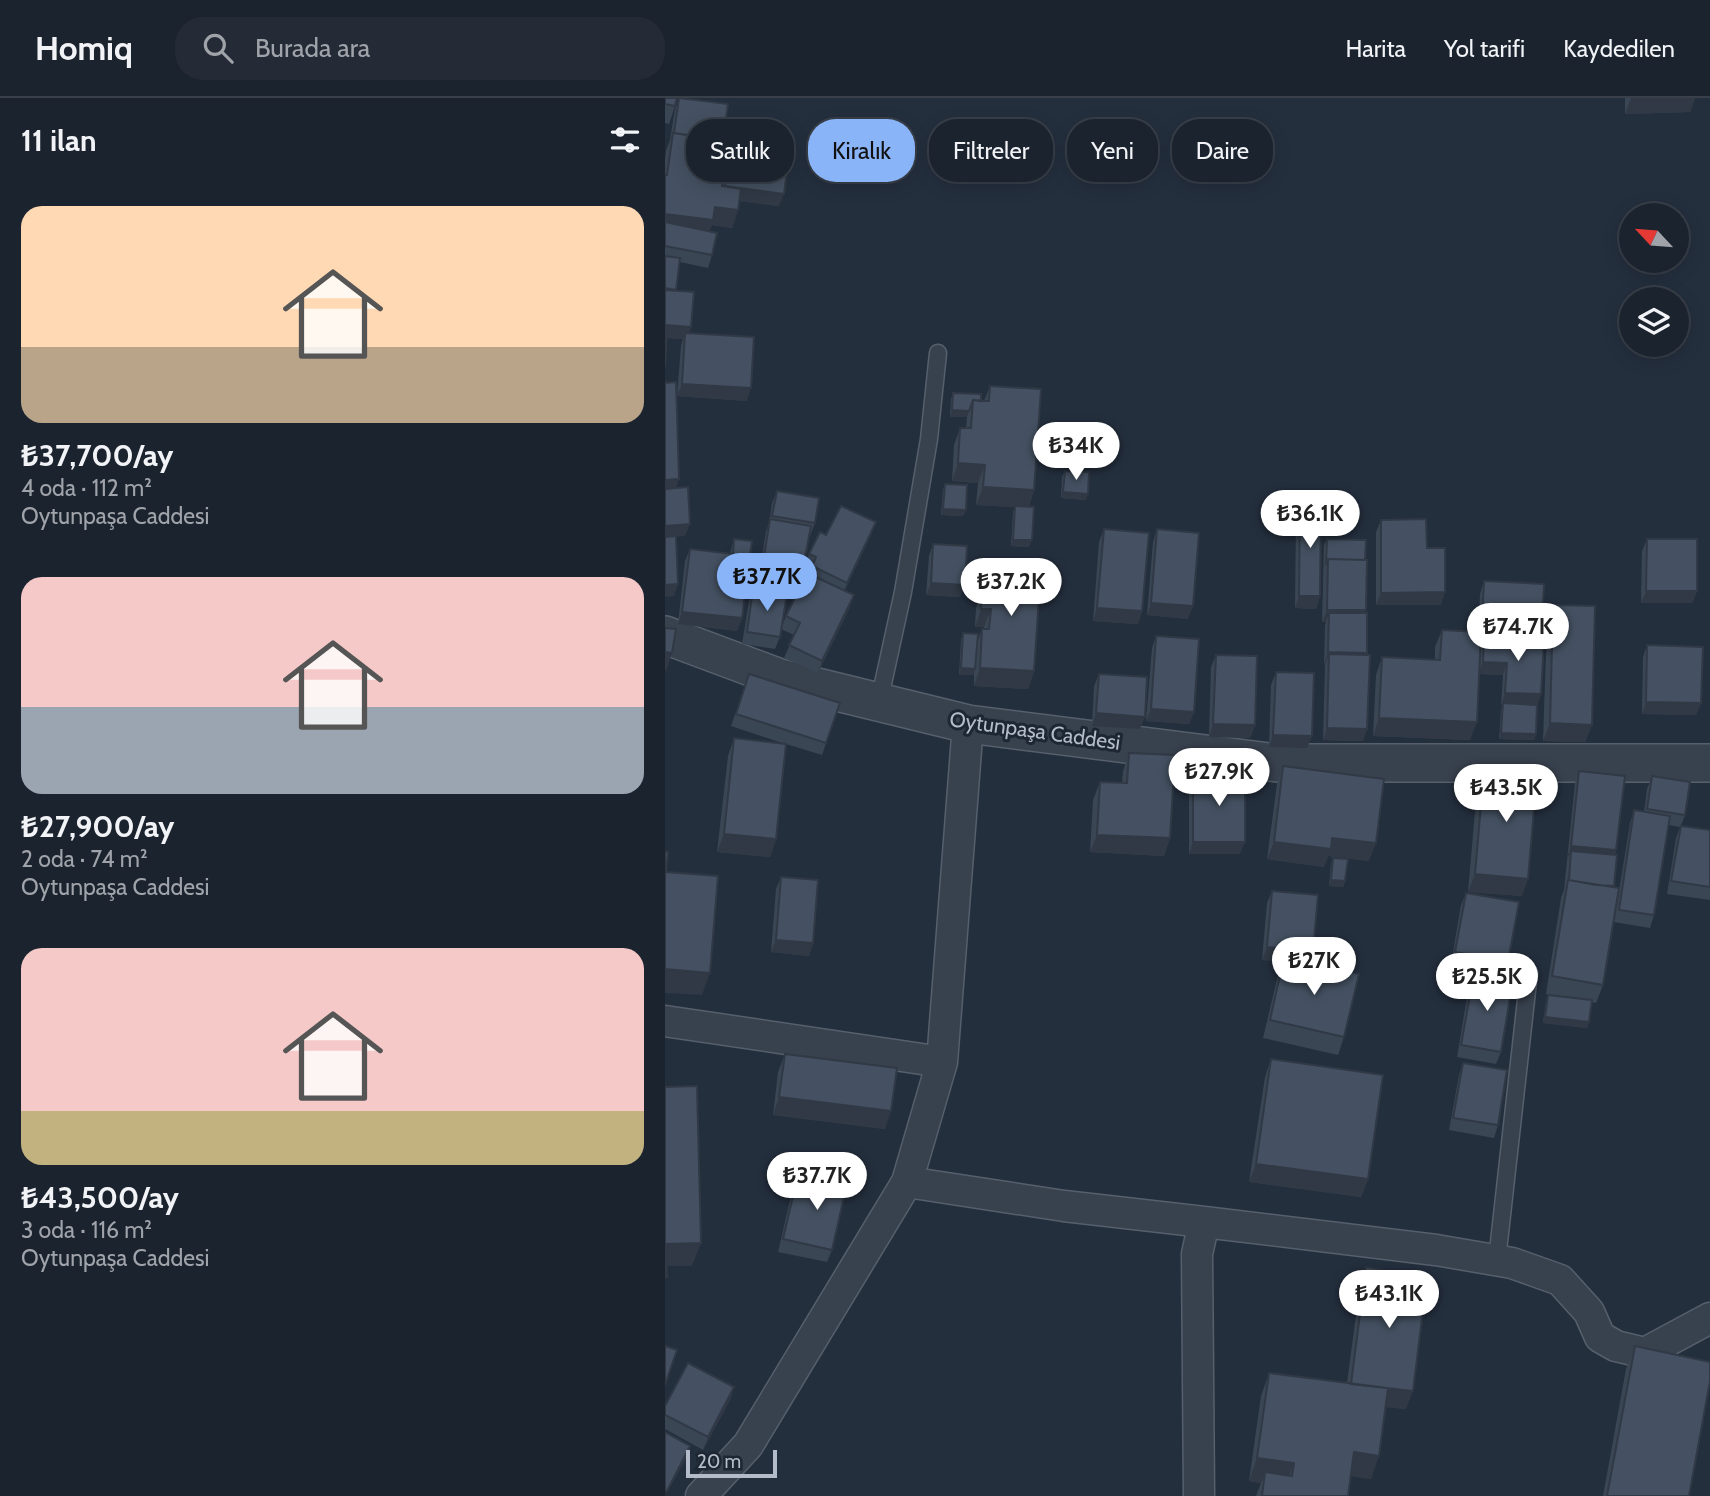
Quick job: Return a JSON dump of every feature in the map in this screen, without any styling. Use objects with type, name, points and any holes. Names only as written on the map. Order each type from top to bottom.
[{"type":"street","name":"Oytunpaşa Caddesi","points":[[665,635],[780,678],[968,724],[1277,763],[1710,763]]},
{"type":"street","points":[[701,1496],[748,1445],[907,1182],[942,1062],[968,724]]},
{"type":"street","points":[[665,1021],[942,1062]]},
{"type":"street","points":[[907,1182],[1064,1206],[1436,1250],[1512,1263],[1560,1280],[1589,1312],[1600,1337],[1616,1346],[1645,1353],[1710,1318]]},
{"type":"street","points":[[1199,1496],[1197,1254],[1203,1222]]},
{"type":"lane","points":[[879,702],[904,592],[929,439],[938,353]]},
{"type":"lane","points":[[1497,1260],[1529,973]]},
{"type":"building","points":[[665,98],[677,98],[675,106],[665,104]]},
{"type":"building","points":[[679,98],[728,104],[726,119],[686,119],[686,135],[674,133]]},
{"type":"building","points":[[673,133],[686,135],[686,182],[723,182],[722,186],[741,189],[738,210],[715,207],[713,220],[665,214]]},
{"type":"building","points":[[726,182],[786,182],[784,194],[725,186]]},
{"type":"building","points":[[665,222],[717,233],[712,255],[665,246]]},
{"type":"building","points":[[665,256],[680,258],[676,290],[665,288]]},
{"type":"building","points":[[665,290],[694,292],[691,327],[665,325]]},
{"type":"building","points":[[665,330],[667,330],[665,367]]},
{"type":"building","points":[[685,333],[754,337],[751,388],[682,384]]},
{"type":"building","points":[[676,382],[679,479],[665,480],[665,383]]},
{"type":"building","points":[[990,386],[1041,389],[1034,490],[983,487],[985,465],[958,463],[960,428],[971,428],[973,400],[989,401]]},
{"type":"building","points":[[953,393],[981,394],[981,401],[973,400],[969,411],[952,410]]},
{"type":"building","points":[[1065,471],[1089,472],[1088,494],[1063,492]]},
{"type":"building","points":[[945,484],[967,485],[966,510],[943,509]]},
{"type":"building","points":[[688,487],[690,524],[665,526],[665,489]]},
{"type":"building","points":[[777,491],[819,498],[815,523],[772,516]]},
{"type":"building","points":[[1300,504],[1321,504],[1320,596],[1299,596]]},
{"type":"building","points":[[841,506],[876,522],[847,583],[812,566],[816,557],[809,554],[820,532],[826,535]]},
{"type":"building","points":[[1015,506],[1034,507],[1032,540],[1013,540]]},
{"type":"building","points":[[770,519],[811,526],[804,563],[764,557]]},
{"type":"building","points":[[1426,519],[1427,548],[1445,548],[1445,592],[1381,593],[1381,520]]},
{"type":"building","points":[[1104,529],[1149,533],[1142,611],[1097,608]]},
{"type":"building","points":[[1157,529],[1199,533],[1193,606],[1151,603]]},
{"type":"building","points":[[676,536],[678,584],[665,585],[665,537]]},
{"type":"building","points":[[734,539],[752,541],[742,618],[682,612],[690,549],[733,554]]},
{"type":"building","points":[[1327,539],[1366,540],[1365,560],[1328,559],[1326,565]]},
{"type":"building","points":[[1647,539],[1697,539],[1697,591],[1646,591]]},
{"type":"building","points":[[933,544],[967,546],[965,585],[931,583]]},
{"type":"building","points":[[1328,559],[1367,560],[1366,610],[1327,610]]},
{"type":"building","points":[[991,564],[1041,567],[1034,671],[980,668],[982,629],[989,629],[991,609],[981,609],[982,590],[989,591]]},
{"type":"building","points":[[807,573],[854,595],[822,661],[789,645],[800,623],[786,616]]},
{"type":"building","points":[[1484,581],[1544,584],[1541,639],[1481,637]]},
{"type":"building","points":[[753,589],[787,594],[780,637],[747,632]]},
{"type":"building","points":[[1553,605],[1595,606],[1592,725],[1550,723]]},
{"type":"building","points":[[1329,613],[1367,613],[1367,653],[1328,652]]},
{"type":"building","points":[[665,628],[676,629],[672,653],[665,652]]},
{"type":"building","points":[[1442,630],[1481,632],[1477,722],[1379,718],[1382,657],[1440,660]]},
{"type":"building","points":[[963,633],[978,634],[975,669],[961,668]]},
{"type":"building","points":[[1156,636],[1199,639],[1194,712],[1151,709]]},
{"type":"building","points":[[1484,638],[1544,641],[1541,694],[1505,693],[1507,663],[1483,662]]},
{"type":"building","points":[[1647,645],[1703,647],[1701,703],[1646,702]]},
{"type":"building","points":[[1329,654],[1370,655],[1367,729],[1327,728]]},
{"type":"building","points":[[1216,655],[1257,656],[1255,725],[1213,724]]},
{"type":"building","points":[[1276,672],[1314,673],[1312,736],[1273,735]]},
{"type":"building","points":[[749,674],[840,703],[826,743],[736,714]]},
{"type":"building","points":[[1099,674],[1147,677],[1145,717],[1096,713]]},
{"type":"building","points":[[1503,703],[1537,705],[1536,734],[1501,733]]},
{"type":"building","points":[[734,738],[786,744],[776,839],[724,834]]},
{"type":"building","points":[[1129,753],[1175,755],[1170,838],[1097,835],[1100,782],[1127,783]]},
{"type":"building","points":[[1283,766],[1384,779],[1376,843],[1332,838],[1331,849],[1274,842]]},
{"type":"building","points":[[1484,770],[1537,774],[1528,879],[1475,874]]},
{"type":"building","points":[[1579,771],[1625,776],[1616,850],[1571,846]]},
{"type":"building","points":[[1193,773],[1245,773],[1245,842],[1193,842]]},
{"type":"building","points":[[1652,776],[1690,782],[1685,815],[1647,809]]},
{"type":"building","points":[[1634,810],[1670,816],[1654,915],[1619,910]]},
{"type":"building","points":[[1681,826],[1710,830],[1710,887],[1671,881]]},
{"type":"building","points":[[1571,851],[1617,855],[1614,886],[1569,880]]},
{"type":"building","points":[[665,852],[668,852],[666,872],[718,876],[710,973],[665,969]]},
{"type":"building","points":[[1333,858],[1348,859],[1345,881],[1331,880]]},
{"type":"building","points":[[781,877],[818,880],[813,943],[776,940]]},
{"type":"building","points":[[1568,880],[1619,888],[1603,985],[1552,976]]},
{"type":"building","points":[[1272,891],[1318,895],[1313,951],[1267,947]]},
{"type":"building","points":[[1466,893],[1519,902],[1508,961],[1455,952]]},
{"type":"building","points":[[1284,957],[1359,974],[1344,1037],[1270,1020]]},
{"type":"building","points":[[1474,973],[1513,980],[1501,1052],[1461,1045]]},
{"type":"building","points":[[1548,995],[1592,1000],[1589,1022],[1545,1017]]},
{"type":"building","points":[[785,1054],[897,1068],[891,1111],[779,1097]]},
{"type":"building","points":[[1271,1059],[1383,1075],[1368,1179],[1256,1164]]},
{"type":"building","points":[[1463,1063],[1507,1070],[1498,1125],[1453,1118]]},
{"type":"building","points":[[697,1086],[701,1243],[666,1244],[665,1277],[665,1087]]},
{"type":"building","points":[[812,1172],[848,1179],[832,1250],[783,1239],[795,1188],[808,1190]]},
{"type":"building","points":[[1366,1267],[1427,1278],[1413,1391],[1351,1384]]},
{"type":"building","points":[[665,1346],[677,1350],[665,1385]]},
{"type":"building","points":[[1635,1346],[1710,1362],[1710,1381],[1689,1496],[1607,1496]]},
{"type":"building","points":[[688,1363],[734,1387],[708,1437],[665,1415],[665,1406]]},
{"type":"building","points":[[1269,1373],[1388,1388],[1379,1456],[1354,1452],[1348,1496],[1262,1496],[1265,1472],[1292,1476],[1294,1463],[1257,1458]]},
{"type":"building","points":[[665,1432],[690,1446],[667,1491],[665,1490]]}]
